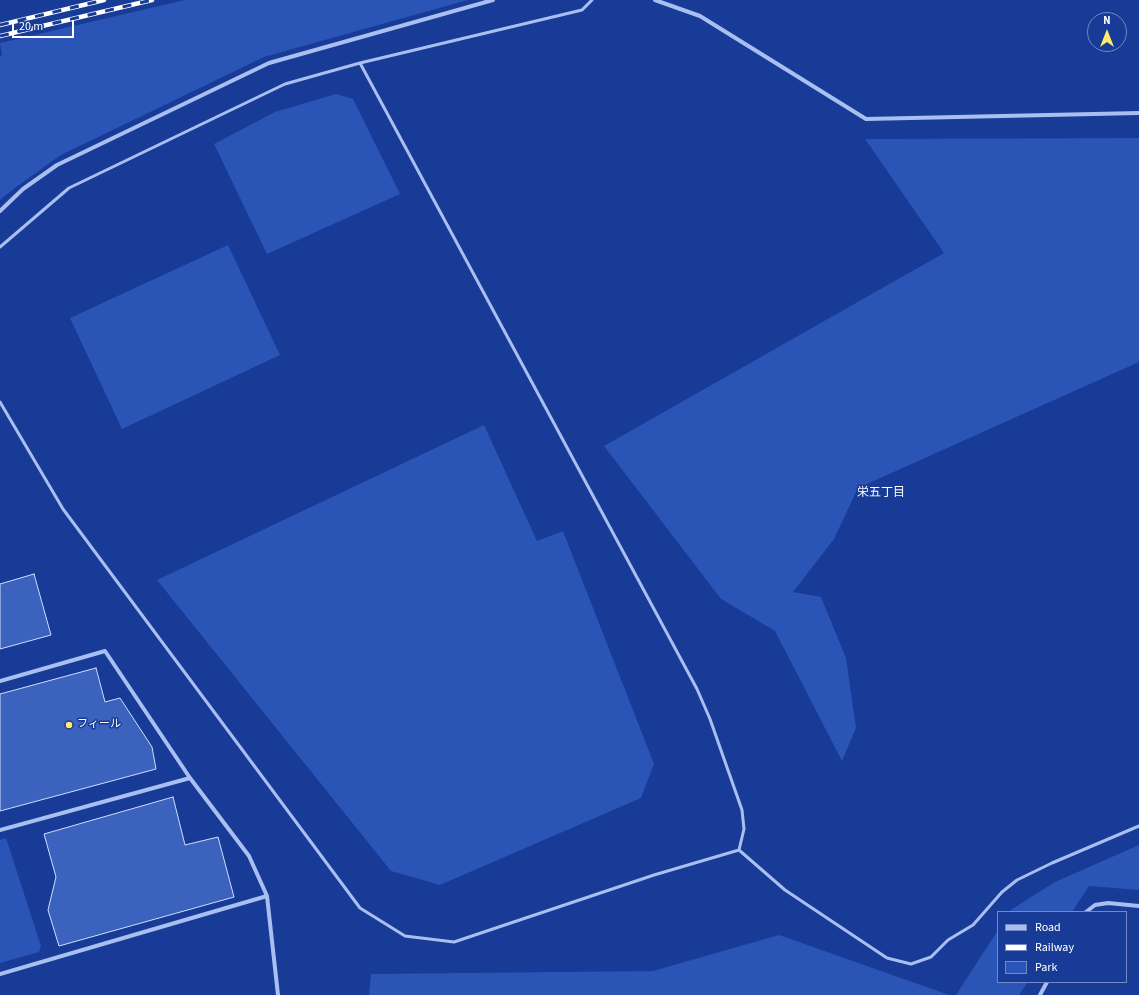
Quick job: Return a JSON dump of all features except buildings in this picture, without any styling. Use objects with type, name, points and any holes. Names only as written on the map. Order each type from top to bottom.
[{"type":"street","points":[[0,210],[23,189],[57,165],[269,63],[494,0]]},
{"type":"street","points":[[655,0],[700,16],[866,119],[1139,113]]},
{"type":"street","points":[[0,682],[104,651],[190,778],[249,856],[267,896],[278,995]]},
{"type":"street","points":[[0,830],[190,778]]},
{"type":"street","points":[[0,974],[267,896]]},
{"type":"street","points":[[1087,911],[1095,905],[1108,904],[1139,906]]},
{"type":"street","points":[[1040,995],[1046,983]]},
{"type":"lane","points":[[0,247],[69,188],[285,84],[360,63],[582,10],[592,0]]},
{"type":"lane","points":[[360,63],[696,689],[710,719],[742,810],[744,829],[739,850]]},
{"type":"lane","points":[[0,402],[63,509],[360,908],[405,936],[454,942],[654,875],[739,850]]},
{"type":"lane","points":[[739,850],[785,890],[887,958],[912,964],[932,957],[948,940],[972,925],[1002,892],[1017,880],[1052,863],[1139,826]]},
{"type":"green space","points":[[185,0],[468,0],[264,57],[61,155],[0,200],[0,56],[2,55],[0,43]]},
{"type":"green space","points":[[336,94],[353,99],[400,194],[267,254],[214,144],[275,112]]},
{"type":"green space","points":[[1139,138],[1139,362],[858,488],[834,539],[793,592],[821,597],[846,658],[856,728],[842,761],[775,631],[721,599],[604,446],[944,253],[865,139]]},
{"type":"green space","points":[[228,245],[280,355],[122,429],[70,318]]},
{"type":"green space","points":[[484,425],[537,541],[563,531],[654,764],[641,798],[440,885],[391,871],[157,580]]},
{"type":"green space","points":[[6,838],[41,946],[39,952],[0,963],[0,840]]},
{"type":"green space","points":[[1139,845],[1139,890],[1089,886],[1073,911],[1011,911],[1055,882]]},
{"type":"green space","points":[[997,932],[997,983],[1027,983],[1019,995],[956,995]]},
{"type":"green space","points":[[779,935],[949,995],[369,995],[371,974],[653,971]]},
{"type":"railway","points":[[0,25],[104,0]]},
{"type":"railway","points":[[0,36],[152,0]]},
{"type":"place","name":"フィール","points":[[69,725]]},
{"type":"district","name":"栄五丁目","points":[[881,493]]}]
